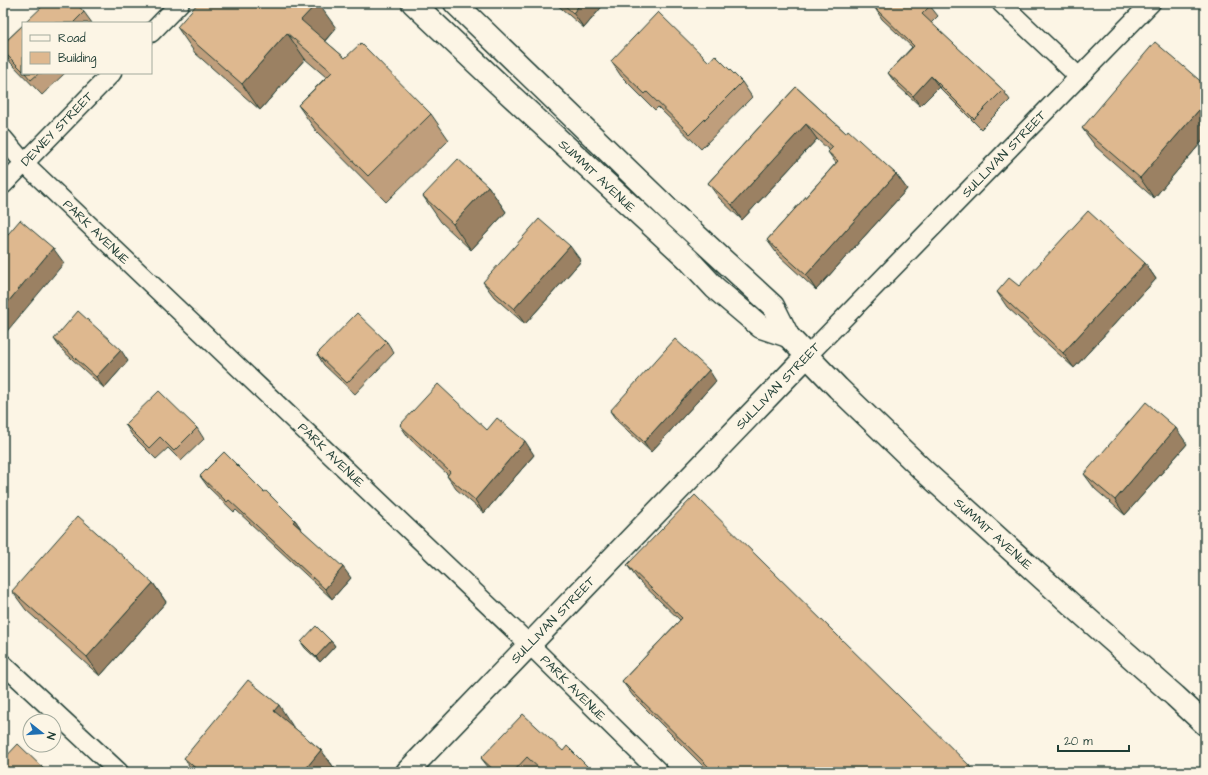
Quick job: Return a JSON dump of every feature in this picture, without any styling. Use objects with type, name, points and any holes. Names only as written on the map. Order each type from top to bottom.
[{"type":"main road","name":"SUMMIT AVENUE","points":[[413,3],[506,92],[687,258],[715,288],[761,327],[788,336]]},
{"type":"main road","name":"SUMMIT AVENUE","points":[[455,3],[670,211],[773,306],[788,336],[806,356],[922,470],[1205,724]]},
{"type":"main road","name":"SULLIVAN STREET","points":[[407,772],[806,356]]},
{"type":"street","points":[[152,32],[180,3]]},
{"type":"street","points":[[1001,3],[1079,77]]},
{"type":"street","name":"SULLIVAN STREET","points":[[806,356],[1151,3]]},
{"type":"street","name":"DEWEY STREET","points":[[3,185],[111,74]]},
{"type":"street","name":"PARK AVENUE","points":[[3,138],[24,163],[529,644],[659,772]]},
{"type":"street","points":[[3,664],[118,772]]},
{"type":"building","points":[[46,3],[76,3],[84,12],[74,22],[26,22]]},
{"type":"building","points":[[198,3],[317,3],[301,20],[345,58],[361,43],[431,114],[368,176],[298,105],[332,72],[287,33],[242,84],[177,27]]},
{"type":"building","points":[[562,3],[581,3],[573,13]]},
{"type":"building","points":[[875,3],[928,3],[930,6],[922,14],[1003,90],[974,119],[931,76],[913,96],[888,73],[914,46],[875,8],[878,5]]},
{"type":"building","points":[[658,12],[709,62],[715,55],[742,82],[690,134],[647,92],[645,94],[611,61]]},
{"type":"building","points":[[22,26],[22,70],[3,51],[3,44]]},
{"type":"building","points":[[1155,42],[1205,85],[1205,103],[1140,178],[1082,128]]},
{"type":"building","points":[[26,74],[38,74],[31,80]]},
{"type":"building","points":[[796,87],[846,133],[848,130],[896,174],[806,275],[767,240],[838,161],[828,152],[833,147],[806,124],[732,205],[708,183]]},
{"type":"building","points":[[458,159],[488,186],[453,224],[423,196]]},
{"type":"building","points":[[1088,211],[1145,263],[1063,353],[997,292],[1009,278],[1019,286]]},
{"type":"building","points":[[539,219],[570,246],[514,309],[483,282]]},
{"type":"building","points":[[20,220],[53,248],[3,308],[3,240]]},
{"type":"building","points":[[78,311],[121,350],[96,377],[54,339]]},
{"type":"building","points":[[357,313],[387,342],[347,383],[317,354]]},
{"type":"building","points":[[675,339],[709,370],[644,442],[610,411]]},
{"type":"building","points":[[438,384],[487,430],[497,418],[525,441],[475,500],[447,476],[450,472],[400,425]]},
{"type":"building","points":[[159,391],[197,428],[174,451],[160,437],[149,448],[125,424]]},
{"type":"building","points":[[1146,402],[1176,428],[1115,500],[1084,474]]},
{"type":"building","points":[[224,452],[264,492],[266,491],[295,520],[293,522],[343,567],[325,589],[229,500],[227,502],[200,476]]},
{"type":"building","points":[[695,495],[976,772],[714,772],[622,681],[682,618],[627,565]]},
{"type":"building","points":[[78,516],[153,583],[87,657],[12,591]]},
{"type":"building","points":[[316,626],[331,641],[316,657],[301,642]]},
{"type":"building","points":[[248,680],[279,705],[274,711],[321,750],[303,772],[200,772],[184,758]]},
{"type":"building","points":[[523,714],[563,751],[567,746],[593,772],[543,772],[527,757],[513,772],[496,772],[481,758]]},
{"type":"building","points":[[18,744],[22,748],[22,753],[27,753],[47,772],[3,772],[3,760]]}]
